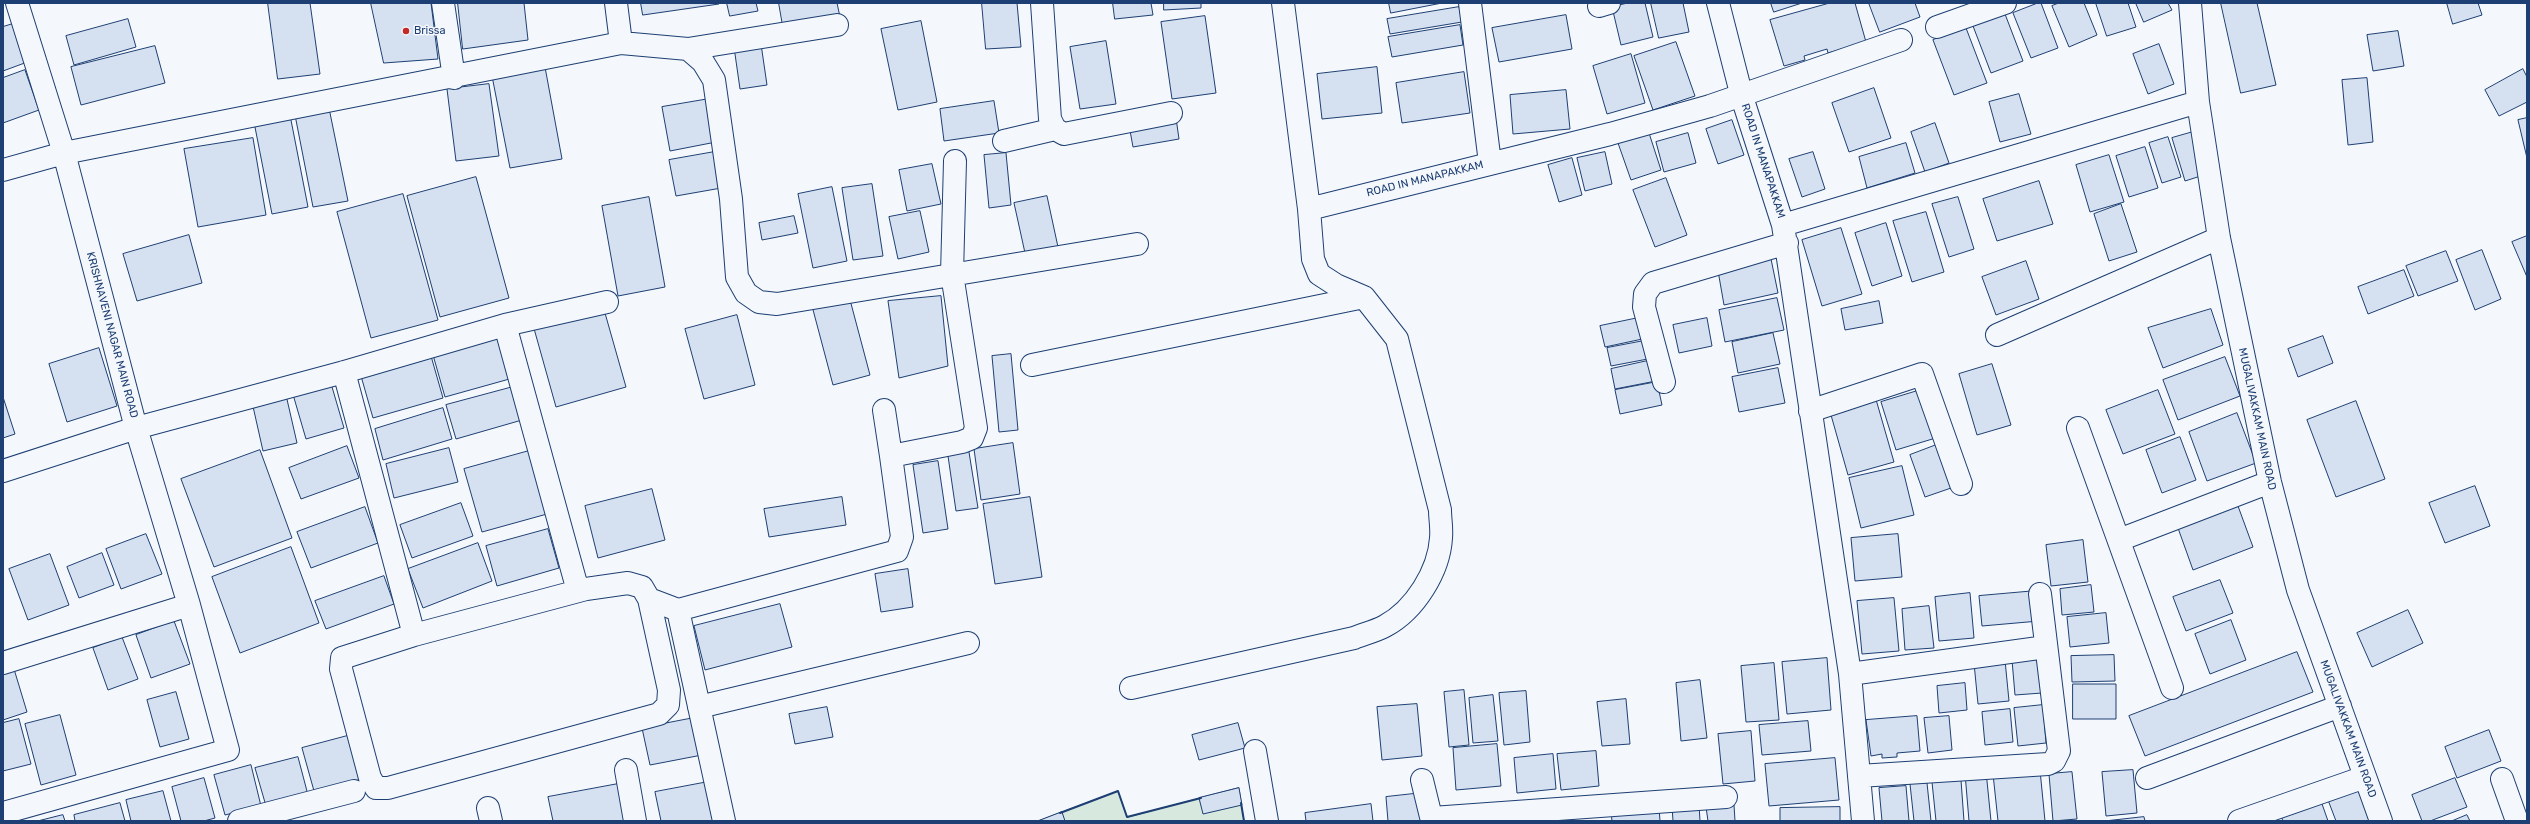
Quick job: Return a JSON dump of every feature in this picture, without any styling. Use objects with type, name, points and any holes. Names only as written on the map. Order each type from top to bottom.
[{"type":"street","points":[[443,3],[454,78]]},
{"type":"street","points":[[616,3],[621,43]]},
{"type":"street","points":[[1042,3],[1050,119],[1055,129],[1064,134],[1172,113]]},
{"type":"street","points":[[1131,688],[1354,638],[1386,626],[1406,611],[1421,593],[1434,567],[1441,538],[1440,510],[1397,339],[1364,297],[1336,285],[1319,274],[1313,259],[1309,209],[1283,3]]},
{"type":"street","points":[[1470,3],[1490,163]]},
{"type":"street","name":"ROAD IN MANAPAKKAM","points":[[1718,3],[1742,97],[1785,234],[1810,412],[1850,674],[1863,821]]},
{"type":"street","points":[[1937,27],[2005,3]]},
{"type":"street","name":"MUGALIVAKKAM MAIN ROAD","points":[[2190,3],[2198,102],[2219,238],[2270,482],[2298,590],[2380,821]]},
{"type":"street","name":"KRISHNAVENI NAGAR MAIN ROAD","points":[[3,471],[136,428],[64,153],[19,7]]},
{"type":"street","points":[[3,170],[64,153],[454,78],[621,43],[688,49],[837,26]]},
{"type":"street","points":[[1742,97],[1901,40]]},
{"type":"street","points":[[688,49],[703,62],[714,80],[731,199],[737,277],[746,293],[759,302],[777,304],[1137,244]]},
{"type":"street","name":"ROAD IN MANAPAKKAM","points":[[1309,209],[1610,134],[1742,97]]},
{"type":"street","points":[[1664,382],[1644,308],[1645,294],[1653,283],[1785,234],[2198,102]]},
{"type":"street","points":[[1004,141],[1055,129]]},
{"type":"street","points":[[891,456],[962,442],[972,438],[976,428],[952,274],[955,161]]},
{"type":"street","points":[[1997,335],[2219,238]]},
{"type":"street","points":[[1032,365],[1364,297]]},
{"type":"street","points":[[3,813],[228,750],[189,605],[136,428],[344,372],[505,325],[607,302]]},
{"type":"street","points":[[505,325],[578,591]]},
{"type":"street","points":[[344,372],[414,635]]},
{"type":"street","points":[[1810,412],[1922,374],[1961,484]]},
{"type":"street","points":[[649,599],[678,610],[897,551],[902,537],[884,410]]},
{"type":"street","points":[[2078,428],[2172,688]]},
{"type":"street","points":[[2119,540],[2270,482]]},
{"type":"street","points":[[628,583],[642,587],[649,599],[670,690],[668,705],[659,714],[388,788],[376,788],[370,778],[341,669],[342,658],[414,635],[578,591],[628,583]]},
{"type":"street","points":[[1859,776],[2048,764],[2054,761],[2060,751],[2040,594]]},
{"type":"street","points":[[3,663],[189,605]]},
{"type":"street","points":[[678,610],[724,821]]},
{"type":"street","points":[[699,707],[968,643]]},
{"type":"street","points":[[1850,674],[2046,647]]},
{"type":"street","points":[[2147,778],[2340,706]]},
{"type":"street","points":[[1255,751],[1267,821]]},
{"type":"street","points":[[626,770],[635,821]]},
{"type":"street","points":[[2239,821],[2365,776]]},
{"type":"street","points":[[2502,779],[2517,821]]},
{"type":"street","points":[[1422,780],[1432,820],[1726,798]]},
{"type":"street","points":[[240,821],[354,791]]},
{"type":"shaded area","points":[[1239,788],[1244,821],[1038,821],[1118,791],[1127,817]]},
{"type":"building","points":[[268,3],[310,3],[320,74],[278,79]]},
{"type":"building","name":"Brissa","points":[[371,3],[431,3],[438,59],[384,63]]},
{"type":"building","name":"Brissa","points":[[458,3],[524,3],[528,40],[463,49]]},
{"type":"building","points":[[641,3],[719,3],[719,4],[643,15]]},
{"type":"building","points":[[727,3],[756,3],[758,11],[730,16]]},
{"type":"building","points":[[779,3],[837,3],[840,17],[783,26]]},
{"type":"building","points":[[982,3],[1017,3],[1021,47],[986,49]]},
{"type":"building","points":[[1113,3],[1151,3],[1153,15],[1115,19]]},
{"type":"building","points":[[1164,3],[1201,3],[1201,8],[1164,10]]},
{"type":"building","points":[[1389,3],[1442,3],[1391,13]]},
{"type":"building","points":[[1628,3],[1645,3],[1653,37],[1621,45],[1612,7]]},
{"type":"building","points":[[1651,3],[1683,3],[1689,32],[1659,38]]},
{"type":"building","points":[[1771,3],[1802,3],[1774,12]]},
{"type":"building","points":[[1830,3],[1855,3],[1866,42],[1828,53],[1827,49],[1804,56],[1805,60],[1784,66],[1770,20]]},
{"type":"building","points":[[1869,3],[1915,3],[1920,17],[1880,32]]},
{"type":"building","points":[[2041,3],[2058,48],[2031,58],[2013,13]]},
{"type":"building","points":[[2059,3],[2084,3],[2097,35],[2069,47],[2052,6]]},
{"type":"building","points":[[2096,3],[2128,3],[2136,27],[2107,36]]},
{"type":"building","points":[[2136,3],[2168,3],[2172,10],[2144,22]]},
{"type":"building","points":[[2221,3],[2257,3],[2276,85],[2241,93]]},
{"type":"building","points":[[2447,3],[2478,3],[2482,15],[2453,24]]},
{"type":"building","points":[[1459,7],[1462,22],[1390,34],[1387,19]]},
{"type":"building","points":[[2005,14],[2023,61],[1991,73],[1973,26]]},
{"type":"building","points":[[1566,15],[1572,49],[1499,62],[1492,28]]},
{"type":"building","points":[[1205,16],[1216,93],[1172,99],[1161,22]]},
{"type":"building","points":[[128,19],[136,47],[74,65],[66,36]]},
{"type":"building","points":[[921,21],[937,102],[898,110],[881,29]]},
{"type":"building","points":[[16,23],[30,61],[3,71],[3,27]]},
{"type":"building","points":[[1460,25],[1463,45],[1392,57],[1388,37]]},
{"type":"building","points":[[1966,28],[1987,83],[1954,95],[1933,40]]},
{"type":"building","points":[[2398,31],[2404,66],[2373,71],[2367,35]]},
{"type":"building","points":[[1106,41],[1116,104],[1080,109],[1070,47]]},
{"type":"building","points":[[1676,42],[1695,96],[1653,110],[1634,56]]},
{"type":"building","points":[[761,44],[767,85],[740,89],[734,47]]},
{"type":"building","points":[[2159,44],[2174,84],[2148,94],[2133,54]]},
{"type":"building","points":[[155,46],[165,83],[81,105],[71,67]]},
{"type":"building","points":[[1631,54],[1645,103],[1607,114],[1593,66]]},
{"type":"building","points":[[545,67],[562,159],[510,168],[492,76]]},
{"type":"building","points":[[1377,67],[1382,113],[1322,119],[1317,74]]},
{"type":"building","points":[[2523,69],[2527,77],[2527,102],[2499,116],[2485,90]]},
{"type":"building","points":[[25,70],[39,110],[3,123],[3,78]]},
{"type":"building","points":[[1464,72],[1470,113],[1402,123],[1396,83]]},
{"type":"building","points":[[2367,78],[2373,142],[2348,145],[2342,80]]},
{"type":"building","points":[[489,84],[499,156],[456,161],[447,89]]},
{"type":"building","points":[[1874,88],[1891,138],[1849,152],[1832,103]]},
{"type":"building","points":[[1566,90],[1570,129],[1513,134],[1510,95]]},
{"type":"building","points":[[2019,94],[2031,134],[2000,142],[1989,102]]},
{"type":"building","points":[[709,99],[716,142],[670,151],[662,107]]},
{"type":"building","points":[[994,101],[999,133],[944,141],[940,109]]},
{"type":"building","points":[[329,108],[348,201],[313,207],[295,115]]},
{"type":"building","points":[[290,115],[308,207],[272,214],[254,122]]},
{"type":"building","points":[[1176,118],[1179,139],[1133,147],[1129,125]]},
{"type":"building","points":[[2527,118],[2527,158],[2518,120]]},
{"type":"building","points":[[1732,120],[1744,155],[1718,164],[1706,129]]},
{"type":"building","points":[[1935,123],[1949,163],[1925,172],[1911,132]]},
{"type":"building","points":[[2193,132],[2207,174],[2185,181],[2172,138]]},
{"type":"building","points":[[1649,133],[1661,170],[1631,180],[1618,143]]},
{"type":"building","points":[[1688,133],[1696,163],[1664,172],[1656,142]]},
{"type":"building","points":[[2168,137],[2181,177],[2162,183],[2149,143]]},
{"type":"building","points":[[253,138],[266,215],[198,227],[184,149]]},
{"type":"building","points":[[1906,143],[1915,173],[1867,188],[1859,157]]},
{"type":"building","points":[[2145,147],[2158,188],[2129,197],[2116,156]]},
{"type":"building","points":[[720,151],[727,187],[676,196],[669,160]]},
{"type":"building","points":[[1605,152],[1612,184],[1585,191],[1577,158]]},
{"type":"building","points":[[1813,152],[1825,189],[1802,197],[1789,159]]},
{"type":"building","points":[[1006,153],[1011,205],[989,208],[984,155]]},
{"type":"building","points":[[2109,155],[2124,202],[2090,212],[2076,165]]},
{"type":"building","points":[[1572,158],[1582,195],[1559,202],[1548,165]]},
{"type":"building","points":[[932,164],[941,204],[907,211],[899,170]]},
{"type":"building","points":[[476,177],[509,298],[440,317],[407,196]]},
{"type":"building","points":[[1666,178],[1687,235],[1655,247],[1633,190]]},
{"type":"building","points":[[2039,181],[2053,224],[1997,241],[1983,199]]},
{"type":"building","points":[[872,184],[883,256],[853,260],[842,188]]},
{"type":"building","points":[[832,187],[847,261],[813,268],[798,194]]},
{"type":"building","points":[[403,194],[438,320],[371,338],[337,212]]},
{"type":"building","points":[[1047,196],[1058,247],[1025,253],[1014,203]]},
{"type":"building","points":[[649,197],[665,287],[618,296],[602,206]]},
{"type":"building","points":[[1958,197],[1974,249],[1949,257],[1932,204]]},
{"type":"building","points":[[2121,204],[2137,252],[2109,261],[2094,214]]},
{"type":"building","points":[[920,211],[929,252],[898,259],[889,217]]},
{"type":"building","points":[[1926,212],[1944,272],[1912,282],[1893,221]]},
{"type":"building","points":[[794,216],[798,233],[762,240],[759,223]]},
{"type":"building","points":[[1886,223],[1902,276],[1872,286],[1855,233]]},
{"type":"building","points":[[1841,228],[1862,294],[1822,306],[1802,240]]},
{"type":"building","points":[[189,235],[202,283],[137,301],[123,254]]},
{"type":"building","points":[[2527,236],[2527,277],[2512,242]]},
{"type":"building","points":[[2482,250],[2501,299],[2475,310],[2456,260]]},
{"type":"building","points":[[2446,251],[2458,281],[2418,296],[2406,266]]},
{"type":"building","points":[[1770,254],[1778,293],[1724,305],[1717,265]]},
{"type":"building","points":[[2026,261],[2039,299],[1996,315],[1982,277]]},
{"type":"building","points":[[2404,270],[2414,296],[2368,314],[2358,287]]},
{"type":"building","points":[[849,296],[870,375],[833,385],[812,306]]},
{"type":"building","points":[[941,296],[948,366],[899,378],[888,301]]},
{"type":"building","points":[[1777,298],[1784,330],[1725,342],[1719,310]]},
{"type":"building","points":[[1879,301],[1883,323],[1845,330],[1841,309]]},
{"type":"building","points":[[603,306],[626,387],[556,407],[533,325]]},
{"type":"building","points":[[2211,309],[2223,345],[2163,368],[2148,328]]},
{"type":"building","points":[[737,315],[755,385],[704,399],[685,329]]},
{"type":"building","points":[[1643,317],[1647,338],[1605,347],[1600,326]]},
{"type":"building","points":[[1707,318],[1712,346],[1679,353],[1673,325]]},
{"type":"building","points":[[1773,333],[1780,364],[1738,373],[1732,342]]},
{"type":"building","points":[[501,336],[513,378],[445,397],[433,355]]},
{"type":"building","points":[[2323,336],[2333,363],[2298,377],[2288,349]]},
{"type":"building","points":[[1649,340],[1653,358],[1611,366],[1607,348]]},
{"type":"building","points":[[99,348],[117,406],[67,422],[49,364]]},
{"type":"building","points":[[1011,354],[1018,430],[999,432],[992,356]]},
{"type":"building","points":[[431,356],[443,398],[373,418],[361,376]]},
{"type":"building","points":[[2225,357],[2240,396],[2178,420],[2163,380]]},
{"type":"building","points":[[1652,360],[1656,381],[1615,389],[1611,369]]},
{"type":"building","points":[[1992,364],[2011,425],[1977,435],[1959,374]]},
{"type":"building","points":[[1778,368],[1785,403],[1739,412],[1732,377]]},
{"type":"building","points":[[330,380],[344,428],[306,439],[292,391]]},
{"type":"building","points":[[1657,382],[1662,405],[1620,414],[1615,390]]},
{"type":"building","points":[[513,387],[522,420],[456,439],[446,405]]},
{"type":"building","points":[[1924,389],[1939,437],[1896,450],[1881,402]]},
{"type":"building","points":[[2158,390],[2175,434],[2123,454],[2106,410]]},
{"type":"building","points":[[286,395],[297,443],[263,451],[252,402]]},
{"type":"building","points":[[1875,396],[1894,462],[1848,475],[1829,408]]},
{"type":"building","points":[[3,397],[15,434],[3,438]]},
{"type":"building","points":[[2356,401],[2385,479],[2336,497],[2307,420]]},
{"type":"building","points":[[443,408],[452,439],[383,460],[375,429]]},
{"type":"building","points":[[2237,413],[2256,463],[2207,481],[2189,432]]},
{"type":"building","points":[[2180,437],[2196,480],[2162,493],[2146,450]]},
{"type":"building","points":[[1013,443],[1020,494],[981,500],[974,449]]},
{"type":"building","points":[[1939,444],[1954,487],[1925,497],[1910,455]]},
{"type":"building","points":[[347,446],[359,478],[301,499],[289,468]]},
{"type":"building","points":[[968,446],[978,508],[956,511],[947,449]]},
{"type":"building","points":[[449,448],[458,482],[394,498],[386,464]]},
{"type":"building","points":[[260,450],[292,538],[214,567],[181,479]]},
{"type":"building","points":[[529,451],[547,514],[482,532],[464,469]]},
{"type":"building","points":[[938,461],[948,529],[923,533],[913,465]]},
{"type":"building","points":[[1902,466],[1914,515],[1861,528],[1849,478]]},
{"type":"building","points":[[2475,486],[2490,526],[2445,543],[2429,503]]},
{"type":"building","points":[[652,489],[665,540],[598,558],[585,506]]},
{"type":"building","points":[[842,497],[846,525],[769,537],[764,509]]},
{"type":"building","points":[[1030,497],[1042,577],[995,584],[983,504]]},
{"type":"building","points":[[461,503],[473,536],[412,558],[400,525]]},
{"type":"building","points":[[2238,506],[2253,547],[2193,570],[2178,528]]},
{"type":"building","points":[[365,507],[378,543],[311,568],[297,532]]},
{"type":"building","points":[[548,529],[559,568],[497,586],[486,546]]},
{"type":"building","points":[[146,534],[162,574],[121,589],[106,549]]},
{"type":"building","points":[[1898,534],[1902,577],[1855,581],[1851,538]]},
{"type":"building","points":[[2083,540],[2088,582],[2051,586],[2046,545]]},
{"type":"building","points":[[478,543],[492,581],[423,608],[408,569]]},
{"type":"building","points":[[291,547],[319,623],[240,653],[212,577]]},
{"type":"building","points":[[102,553],[114,585],[79,598],[67,567]]},
{"type":"building","points":[[50,554],[69,605],[28,620],[9,569]]},
{"type":"building","points":[[908,569],[913,607],[881,612],[875,574]]},
{"type":"building","points":[[384,576],[394,604],[326,629],[315,601]]},
{"type":"building","points":[[2220,580],[2233,613],[2186,631],[2173,597]]},
{"type":"building","points":[[2091,585],[2094,612],[2062,615],[2060,589]]},
{"type":"building","points":[[2036,591],[2039,621],[1982,626],[1979,596]]},
{"type":"building","points":[[1970,593],[1974,638],[1939,641],[1935,597]]},
{"type":"building","points":[[1894,598],[1899,651],[1862,654],[1857,601]]},
{"type":"building","points":[[780,604],[792,647],[705,670],[694,626]]},
{"type":"building","points":[[1929,606],[1934,648],[1905,650],[1902,609]]},
{"type":"building","points":[[2408,610],[2423,643],[2372,667],[2357,633]]},
{"type":"building","points":[[2106,613],[2109,643],[2070,647],[2067,617]]},
{"type":"building","points":[[2231,620],[2246,660],[2210,674],[2195,634]]},
{"type":"building","points":[[174,621],[190,664],[151,678],[136,635]]},
{"type":"building","points":[[122,637],[138,679],[108,690],[93,648]]},
{"type":"building","points":[[2297,652],[2313,692],[2145,756],[2129,716]]},
{"type":"building","points":[[2114,655],[2115,681],[2072,682],[2071,656]]},
{"type":"building","points":[[1827,658],[1831,710],[1787,714],[1782,662]]},
{"type":"building","points":[[2039,658],[2042,693],[2015,695],[2012,660]]},
{"type":"building","points":[[2005,660],[2009,701],[1978,704],[1974,663]]},
{"type":"building","points":[[1774,663],[1779,720],[1746,722],[1741,666]]},
{"type":"building","points":[[14,669],[27,712],[3,720],[3,673]]},
{"type":"building","points":[[1700,680],[1707,738],[1681,741],[1676,683]]},
{"type":"building","points":[[1965,683],[1967,710],[1939,713],[1937,686]]},
{"type":"building","points":[[2073,684],[2116,684],[2116,719],[2073,719]]},
{"type":"building","points":[[1464,690],[1469,745],[1449,747],[1444,692]]},
{"type":"building","points":[[1526,691],[1530,742],[1504,745],[1499,693]]},
{"type":"building","points":[[176,692],[189,739],[160,747],[147,700]]},
{"type":"building","points":[[1493,695],[1498,741],[1473,743],[1469,698]]},
{"type":"building","points":[[1626,699],[1630,744],[1602,746],[1597,702]]},
{"type":"building","points":[[1417,704],[1422,756],[1382,760],[1377,707]]},
{"type":"building","points":[[2043,705],[2046,743],[2018,746],[2014,708]]},
{"type":"building","points":[[827,707],[833,737],[795,744],[789,714]]},
{"type":"building","points":[[2010,709],[2013,742],[1985,745],[1982,712]]},
{"type":"building","points":[[60,715],[76,775],[41,785],[25,724]]},
{"type":"building","points":[[1917,716],[1920,751],[1897,753],[1897,757],[1882,758],[1882,754],[1871,756],[1866,720]]},
{"type":"building","points":[[1949,716],[1952,750],[1928,753],[1924,718]]},
{"type":"building","points":[[694,718],[702,755],[650,765],[642,728]]},
{"type":"building","points":[[19,719],[31,764],[3,771],[3,723]]},
{"type":"building","points":[[1808,721],[1811,751],[1762,755],[1759,725]]},
{"type":"building","points":[[1238,723],[1245,748],[1199,760],[1192,735]]},
{"type":"building","points":[[2489,730],[2501,761],[2457,778],[2445,747]]},
{"type":"building","points":[[1751,731],[1755,781],[1723,784],[1718,734]]},
{"type":"building","points":[[351,735],[362,779],[314,791],[302,748]]},
{"type":"building","points":[[1497,744],[1501,786],[1456,790],[1453,748]]},
{"type":"building","points":[[1596,751],[1599,786],[1561,790],[1557,754]]},
{"type":"building","points":[[1553,754],[1556,789],[1517,793],[1514,758]]},
{"type":"building","points":[[298,757],[308,795],[266,806],[255,768]]},
{"type":"building","points":[[1835,758],[1839,800],[1769,806],[1765,764]]},
{"type":"building","points":[[251,765],[261,806],[225,815],[214,775]]},
{"type":"building","points":[[2040,770],[2045,821],[1998,821],[1993,774]]},
{"type":"building","points":[[2133,770],[2137,813],[2106,816],[2102,772]]},
{"type":"building","points":[[1986,771],[1991,821],[1969,821],[1965,773]]},
{"type":"building","points":[[2072,772],[2077,819],[2053,821],[2049,774]]},
{"type":"building","points":[[204,778],[215,818],[204,821],[181,821],[172,787]]},
{"type":"building","points":[[2455,778],[2467,807],[2430,821],[2422,821],[2412,795]]},
{"type":"building","points":[[1961,780],[1964,821],[1936,821],[1932,782]]},
{"type":"building","points":[[708,782],[716,821],[661,821],[655,792]]},
{"type":"building","points":[[1927,783],[1931,821],[1914,821],[1910,784]]},
{"type":"building","points":[[618,784],[625,821],[553,821],[548,797]]},
{"type":"building","points":[[1906,786],[1909,821],[1882,821],[1879,788]]},
{"type":"building","points":[[2365,787],[2378,821],[2336,821],[2328,800]]},
{"type":"building","points":[[1239,788],[1242,805],[1203,814],[1199,798]]},
{"type":"building","points":[[163,791],[171,821],[131,821],[126,800]]},
{"type":"building","points":[[1422,793],[1425,821],[1388,821],[1386,797]]},
{"type":"building","points":[[2321,801],[2328,821],[2283,821],[2281,816]]},
{"type":"building","points":[[120,803],[125,821],[75,821],[74,815]]},
{"type":"building","points":[[1371,804],[1373,821],[1306,821],[1305,813]]},
{"type":"building","points":[[1699,804],[1700,821],[1673,821],[1672,806]]},
{"type":"building","points":[[1734,805],[1735,821],[1708,821],[1706,807]]},
{"type":"building","points":[[1659,807],[1660,821],[1612,821],[1611,812]]},
{"type":"building","points":[[1840,807],[1840,821],[1780,821],[1780,808]]},
{"type":"building","points":[[1062,812],[1065,821],[1038,821]]},
{"type":"building","points":[[63,815],[65,821],[38,821]]},
{"type":"building","points":[[2467,815],[2470,821],[2452,821]]},
{"type":"building","points":[[2144,817],[2145,821],[2105,821]]},
{"type":"wall","points":[[1060,813],[1118,791],[1127,817],[1201,798]]},
{"type":"wall","points":[[1241,803],[1244,821]]},
{"type":"place","name":"Brissa","points":[[406,31]]}]
